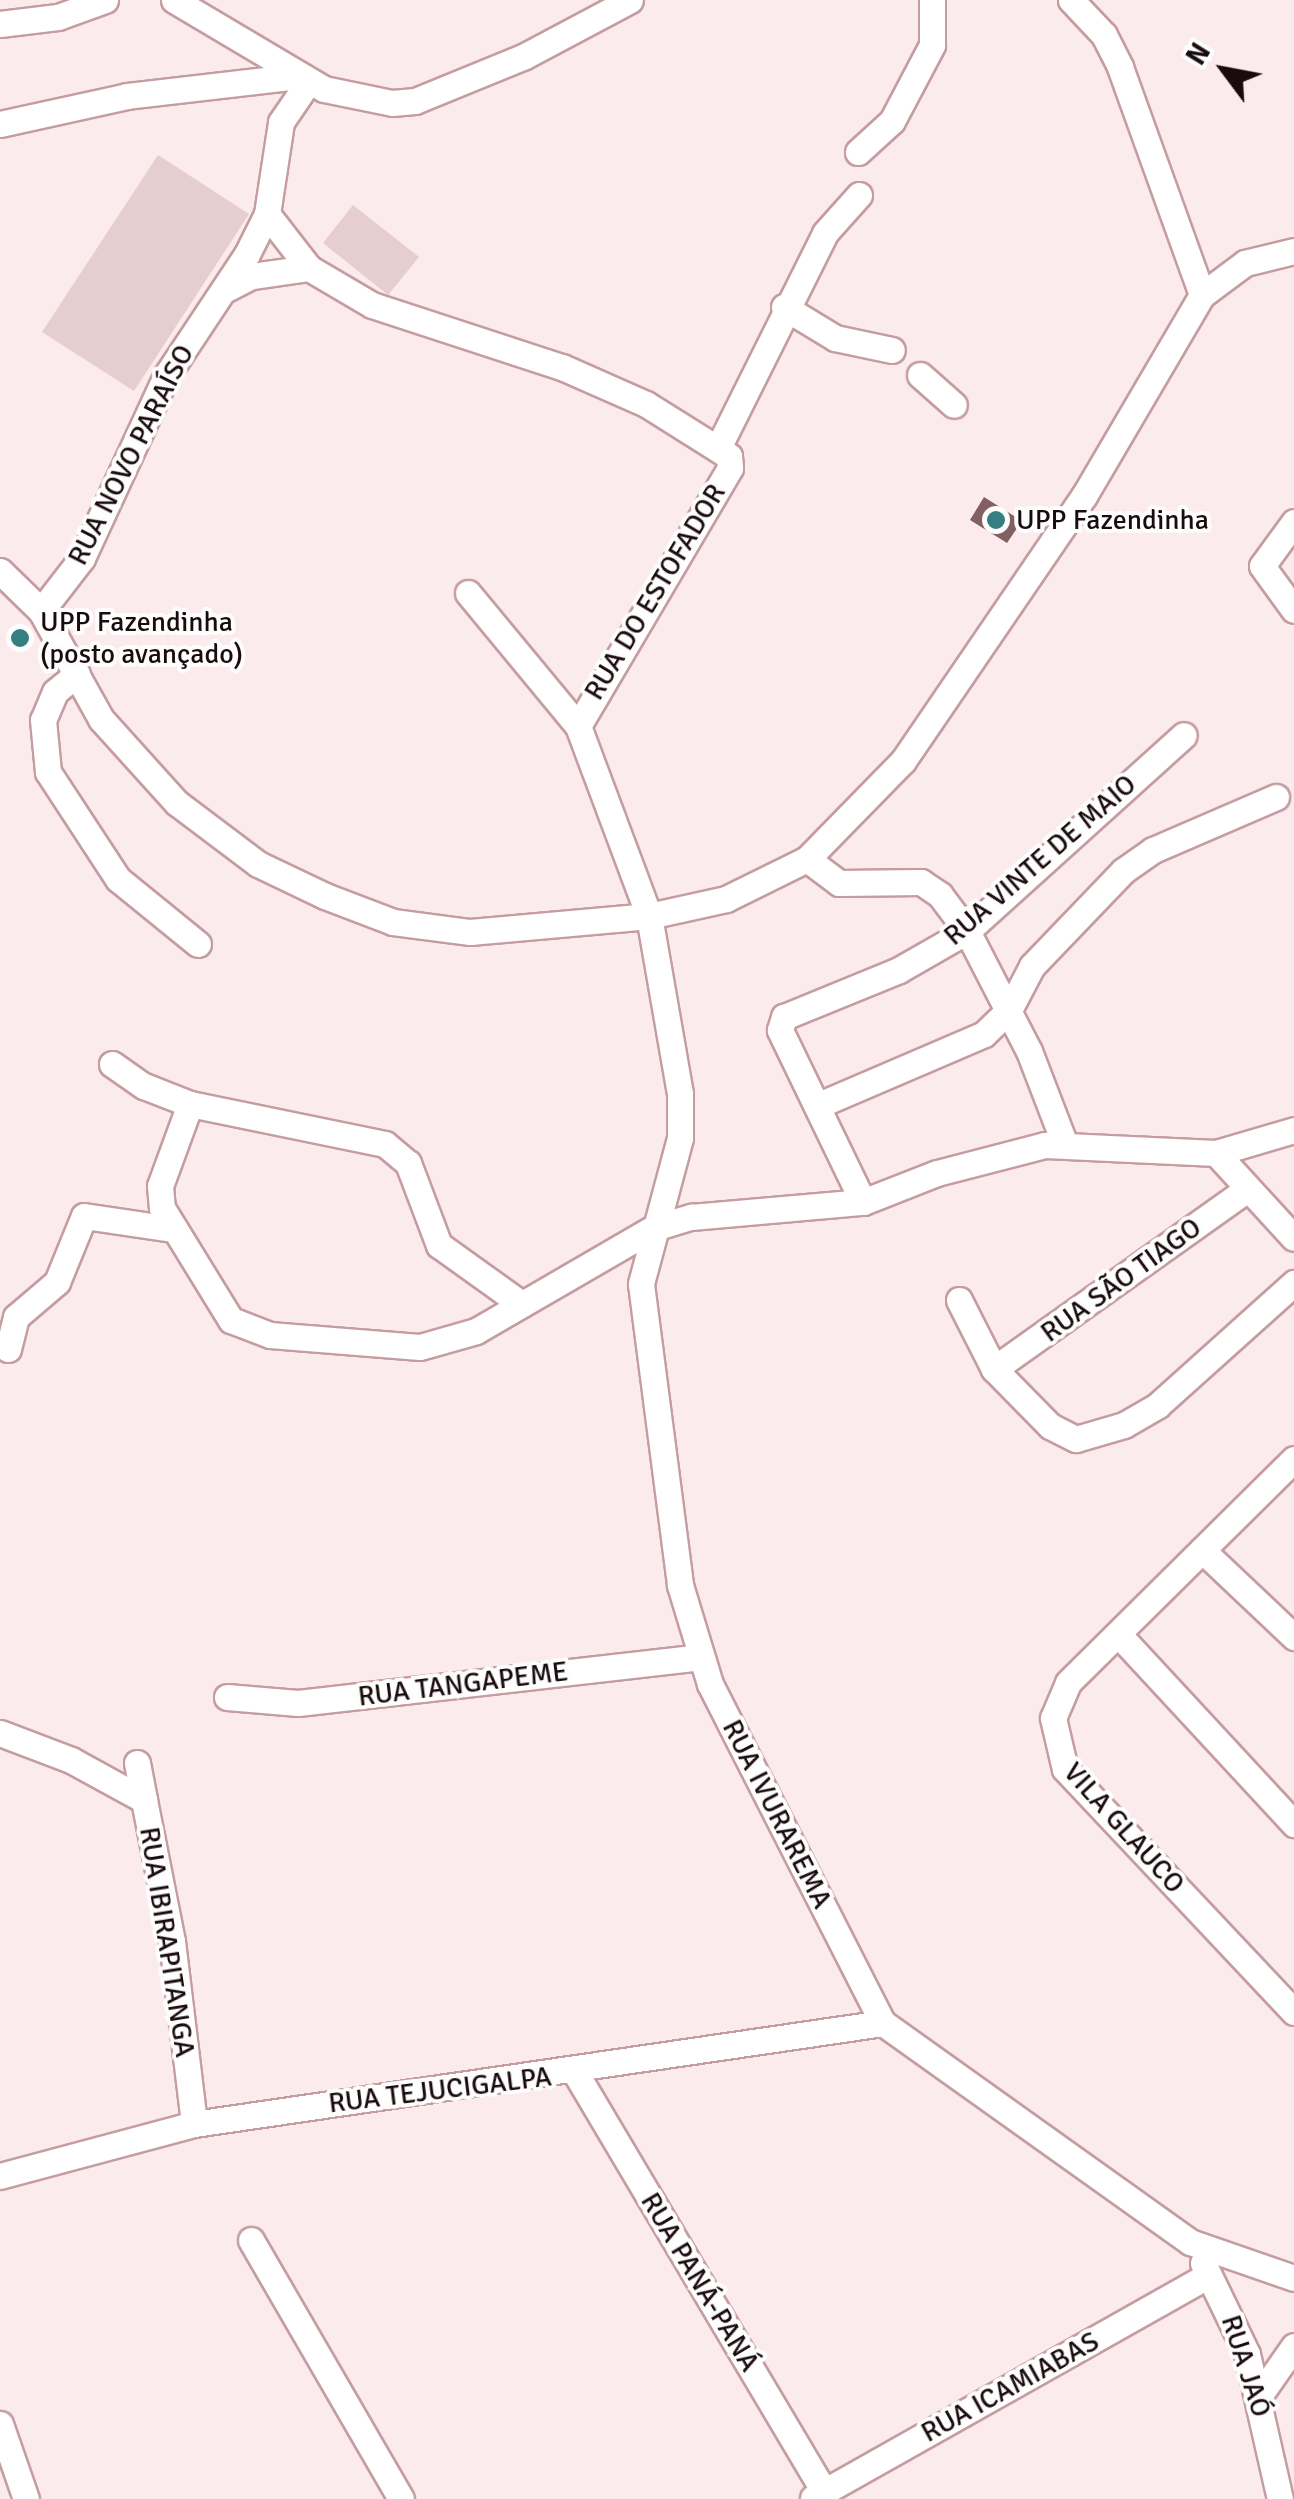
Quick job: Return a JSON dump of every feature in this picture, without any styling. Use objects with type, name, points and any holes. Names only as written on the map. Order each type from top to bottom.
[{"type":"street","points":[[0,24],[58,17],[105,0]]},
{"type":"street","points":[[174,0],[305,78],[364,100],[415,101],[523,57],[630,0]]},
{"type":"street","points":[[858,152],[892,120],[932,46],[932,0]]},
{"type":"street","points":[[1071,0],[1114,55],[1202,294]]},
{"type":"street","points":[[0,124],[127,96],[305,78]]},
{"type":"street","name":"RUA NOVO PARAÍSO","points":[[41,611],[82,558],[166,376],[224,290],[267,214],[281,122],[305,78]]},
{"type":"street","name":"RUA DO ESTOFADOR","points":[[578,726],[730,468],[724,451],[784,307],[825,233],[859,194]]},
{"type":"street","points":[[267,214],[310,268],[372,305],[562,366],[724,451]]},
{"type":"street","points":[[0,571],[41,611],[101,719],[177,803],[258,864],[393,922],[470,932],[649,916],[756,888],[807,859],[903,761],[960,684],[1084,496],[1202,294],[1245,263],[1294,251]]},
{"type":"street","points":[[224,290],[252,276],[310,268]]},
{"type":"street","points":[[784,307],[835,338],[906,362],[954,406]]},
{"type":"street","points":[[1294,522],[1262,566],[1294,610]]},
{"type":"street","name":"RUA IVURAREMA","points":[[468,592],[578,726],[649,916],[680,1108],[672,1182],[654,1228],[641,1284],[680,1585],[698,1656],[883,2023],[1190,2242]]},
{"type":"street","points":[[77,674],[55,692],[44,720],[48,772],[118,879],[198,944]]},
{"type":"street","name":"RUA VINTE DE MAIO","points":[[821,1104],[781,1022],[967,931],[1184,735]]},
{"type":"street","points":[[863,1202],[821,1104],[964,1046],[1009,1010],[1032,966],[1124,871],[1165,844],[1276,798]]},
{"type":"street","points":[[807,859],[839,884],[922,882],[967,931],[1009,1010],[1064,1145]]},
{"type":"street","points":[[112,1064],[144,1086],[190,1104],[362,1138],[400,1153],[439,1245],[520,1303]]},
{"type":"street","points":[[190,1104],[160,1186],[172,1229],[231,1320],[270,1335],[420,1347],[476,1331],[654,1228],[692,1218],[863,1202],[936,1173],[1024,1149],[1064,1145],[1216,1153],[1294,1130]]},
{"type":"street","points":[[1216,1153],[1294,1238]]},
{"type":"street","name":"RUA SÃO TIAGO","points":[[994,1369],[1246,1190]]},
{"type":"street","points":[[8,1349],[16,1317],[57,1282],[84,1216],[172,1229]]},
{"type":"street","points":[[959,1300],[994,1369],[1061,1434],[1094,1436],[1158,1405],[1294,1283]]},
{"type":"street","name":"VILA GLAUCO","points":[[1294,1459],[1058,1699],[1053,1718],[1065,1769],[1294,2012]]},
{"type":"street","points":[[1202,1550],[1294,1637]]},
{"type":"street","points":[[1119,1635],[1294,1824]]},
{"type":"street","name":"RUA TANGAPEME","points":[[227,1696],[298,1704],[698,1656]]},
{"type":"street","name":"RUA IBIRAPITANGA","points":[[0,1733],[71,1760],[144,1800],[172,1941],[194,2124]]},
{"type":"street","points":[[137,1764],[144,1800]]},
{"type":"street","name":"RUA TEJUCIGALPA","points":[[0,2176],[194,2124],[575,2072],[883,2023]]},
{"type":"street","name":"RUA PANÁ-PANÁ","points":[[575,2072],[818,2495]]},
{"type":"street","points":[[251,2240],[401,2499]]},
{"type":"street","points":[[1190,2242],[1294,2278]]},
{"type":"street","name":"RUA JAÓ","points":[[1190,2242],[1231,2313],[1260,2396],[1282,2497]]},
{"type":"street","name":"RUA ICAMIABAS","points":[[818,2495],[1209,2275]]},
{"type":"street","points":[[1260,2396],[1294,2346]]},
{"type":"street","points":[[0,2424],[26,2499]]},
{"type":"shaded area","points":[[158,155],[249,214],[134,391],[42,332]]},
{"type":"shaded area","points":[[353,205],[419,257],[388,295],[323,243]]},
{"type":"building","name":"UPP Fazendinha","points":[[984,497],[1022,521],[1007,543],[970,520]]},
{"type":"place","name":"UPP Fazendinha","points":[[996,520]]},
{"type":"place","name":"UPP Fazendinha (posto avançado)","points":[[20,638]]}]
